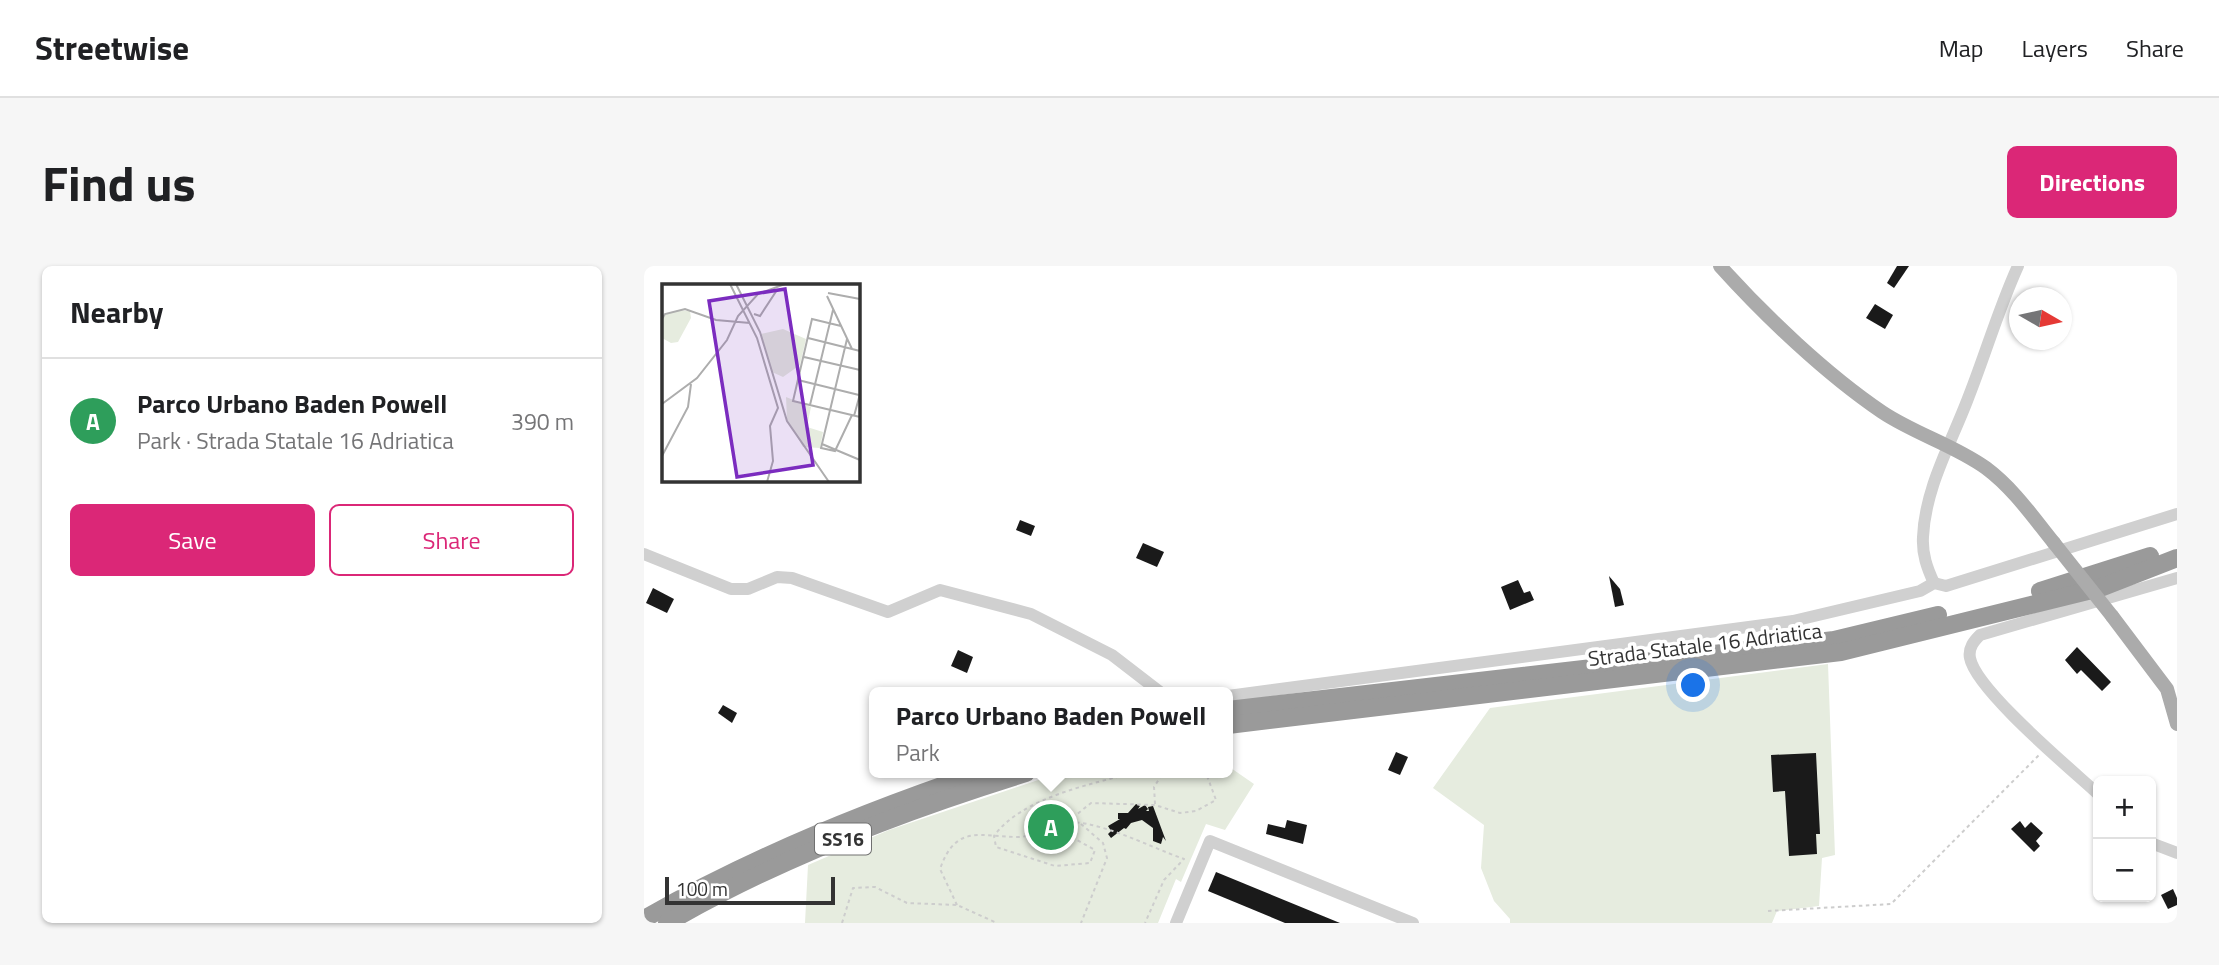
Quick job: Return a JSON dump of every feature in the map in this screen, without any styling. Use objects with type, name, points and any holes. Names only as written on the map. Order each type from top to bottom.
[{"type":"highway","name":"Strada Statale 16 Adriatica","points":[[1233,709],[1834,640],[2036,592],[2177,548]]},
{"type":"highway","name":"Strada Statale 16 Adriatica","points":[[1233,723],[1841,652],[2100,587],[2177,558]]},
{"type":"highway","name":"SS16","points":[[651,919],[789,846],[894,803],[965,778]]},
{"type":"highway","name":"SS16","points":[[651,919],[864,830],[941,800],[1010,778]]},
{"type":"main road","points":[[1720,266],[1750,299],[1817,361],[1882,413],[1949,446],[1985,468],[2009,488],[2167,689],[2177,724]]},
{"type":"street","points":[[1934,583],[1925,564],[1923,537],[1934,483],[2018,266]]},
{"type":"street","points":[[1233,695],[1793,621],[1920,591],[1934,583],[1945,586],[2177,514]]},
{"type":"street","points":[[644,554],[731,589],[748,589],[777,577],[792,578],[888,612],[940,590],[1031,614],[1112,655],[1154,687]]},
{"type":"street","points":[[2093,789],[2012,714],[1979,679],[1969,657],[1971,645],[1980,635],[2177,578]]},
{"type":"street","points":[[1176,923],[1209,841],[1385,918],[1413,923]]},
{"type":"street","points":[[2156,845],[2177,853]]},
{"type":"path","points":[[1768,911],[1891,904],[2047,747]]},
{"type":"path","points":[[1066,823],[1068,835],[1095,850],[1090,863],[1055,866],[996,848],[994,836],[1002,825],[1033,805],[1080,787],[1114,778]]},
{"type":"path","points":[[1155,805],[1154,787],[1160,778]]},
{"type":"path","points":[[1066,823],[1091,803],[1155,805],[1180,813],[1196,811],[1216,800],[1208,778]]},
{"type":"path","points":[[957,905],[940,869],[946,850],[965,836],[1023,837],[1054,824],[1078,822],[1184,859],[1164,880],[1145,923]]},
{"type":"path","points":[[1078,822],[1103,843],[1107,858],[1081,923]]},
{"type":"path","points":[[842,923],[853,888],[875,887],[907,903],[957,905],[998,923]]},
{"type":"shaded area","points":[[1828,664],[1835,855],[1822,858],[1819,906],[1777,911],[1772,923],[1510,923],[1510,919],[1494,901],[1481,868],[1484,825],[1433,788],[1490,708]]},
{"type":"shaded area","points":[[1233,769],[1254,784],[1225,830],[1206,824],[1181,882],[1176,879],[1158,923],[805,923],[808,865],[889,830],[1044,778],[1233,778]]},
{"type":"building","points":[[1897,266],[1909,266],[1894,288],[1887,283]]},
{"type":"building","points":[[1875,304],[1893,315],[1885,329],[1866,318]]},
{"type":"building","points":[[1020,520],[1035,526],[1031,536],[1016,530]]},
{"type":"building","points":[[1143,543],[1164,552],[1157,567],[1136,558]]},
{"type":"building","points":[[1609,576],[1620,589],[1624,605],[1615,607]]},
{"type":"building","points":[[1518,580],[1524,593],[1530,591],[1534,600],[1510,610],[1501,587]]},
{"type":"building","points":[[653,588],[674,599],[667,613],[646,603]]},
{"type":"building","points":[[2077,647],[2111,682],[2102,691],[2081,670],[2077,674],[2065,660]]},
{"type":"building","points":[[958,650],[973,657],[967,673],[951,666]]},
{"type":"building","points":[[723,705],[737,713],[732,723],[718,713]]},
{"type":"building","points":[[1396,752],[1408,757],[1400,775],[1388,770]]},
{"type":"building","points":[[1816,753],[1820,834],[1816,834],[1817,854],[1789,856],[1785,791],[1773,792],[1771,755]]},
{"type":"building","points":[[1136,804],[1140,806],[1138,809],[1145,805],[1148,809],[1146,811],[1153,806],[1166,841],[1163,837],[1161,844],[1153,841],[1153,828],[1142,820],[1131,823],[1111,838],[1108,826],[1120,819],[1118,813],[1128,813]]},
{"type":"building","points":[[1287,820],[1307,825],[1303,844],[1266,834],[1268,824],[1285,828]]},
{"type":"building","points":[[2020,821],[2025,828],[2031,822],[2043,833],[2036,841],[2040,846],[2034,852],[2011,829]]},
{"type":"building","points":[[1216,872],[1340,923],[1285,923],[1208,891]]},
{"type":"building","points":[[2173,889],[2177,905],[2168,909],[2161,895]]},
{"type":"place","name":"Parco Urbano Baden Powell","points":[[1051,827]]}]
